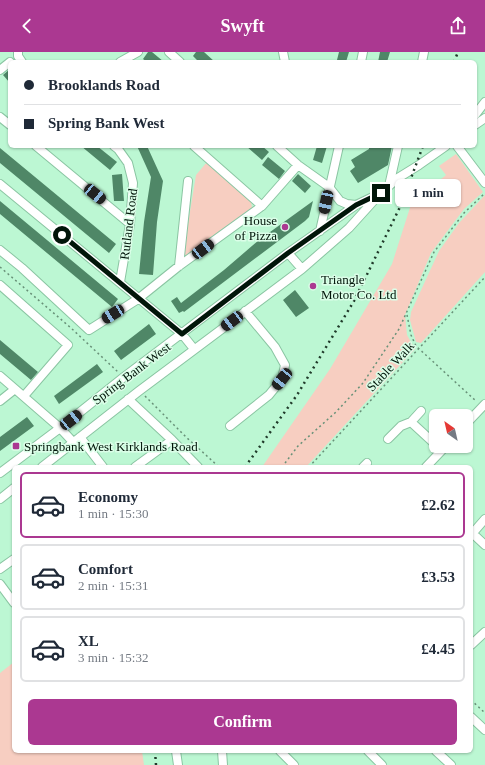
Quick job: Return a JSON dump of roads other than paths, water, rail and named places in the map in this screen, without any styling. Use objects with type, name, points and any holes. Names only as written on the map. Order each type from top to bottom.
[{"type":"street","points":[[124,60],[138,52]]},
{"type":"street","points":[[169,52],[178,60]]},
{"type":"street","points":[[0,70],[8,64]]},
{"type":"street","points":[[477,112],[485,102]]},
{"type":"street","points":[[0,117],[8,123]]},
{"type":"street","points":[[38,148],[130,224]]},
{"type":"street","name":"Rutland Road","points":[[116,148],[128,164],[133,183],[130,224],[120,282]]},
{"type":"street","points":[[196,148],[262,206]]},
{"type":"street","points":[[281,148],[298,165],[329,187],[340,201],[347,204],[356,205]]},
{"type":"street","points":[[320,230],[339,148]]},
{"type":"street","points":[[389,187],[398,148]]},
{"type":"street","name":"Spring Bank West","points":[[44,465],[128,399],[302,268],[349,228],[381,193],[398,178],[443,148]]},
{"type":"street","points":[[459,148],[485,183]]},
{"type":"street","points":[[0,250],[22,268],[89,330],[138,299],[179,266],[262,206],[298,165]]},
{"type":"street","points":[[179,266],[188,181]]},
{"type":"street","points":[[1,188],[120,282],[138,299],[182,334],[194,349]]},
{"type":"street","name":"Spring Bank West","points":[[0,473],[288,253],[356,205],[381,193]]},
{"type":"street","points":[[288,253],[302,268]]},
{"type":"street","points":[[0,285],[68,345],[24,396]]},
{"type":"street","points":[[230,426],[269,395],[282,379],[285,365],[275,348],[245,311]]},
{"type":"street","points":[[0,376],[60,428],[77,439],[101,465]]},
{"type":"street","points":[[0,401],[15,389]]},
{"type":"street","points":[[128,399],[196,465]]},
{"type":"street","points":[[473,417],[484,405]]},
{"type":"street","points":[[388,439],[401,426],[410,422],[421,411]]},
{"type":"street","points":[[410,422],[429,438]]},
{"type":"street","points":[[138,465],[172,440]]},
{"type":"street","points":[[427,465],[436,453]]},
{"type":"street","points":[[0,499],[12,490]]},
{"type":"street","points":[[473,531],[485,519]]},
{"type":"street","points":[[473,535],[485,545]]},
{"type":"street","points":[[0,569],[12,560]]},
{"type":"street","points":[[0,584],[12,600]]},
{"type":"street","points":[[473,643],[485,632]]},
{"type":"street","points":[[473,719],[485,730]]},
{"type":"street","points":[[176,753],[178,765]]},
{"type":"street","points":[[222,753],[223,765]]},
{"type":"street","points":[[282,753],[294,765]]},
{"type":"street","points":[[370,753],[382,765]]},
{"type":"street","points":[[438,753],[451,765]]},
{"type":"railway","points":[[455,60],[458,52]]},
{"type":"railway","points":[[246,465],[297,395],[354,301],[401,205],[422,148]]},
{"type":"railway","points":[[155,753],[156,765]]},
{"type":"place","name":"House of Pizza","points":[[285,227]]},
{"type":"place","name":"Triangle Motor Co. Ltd","points":[[313,286]]},
{"type":"place","name":"Springbank West Kirklands Road","points":[[16,446]]}]
